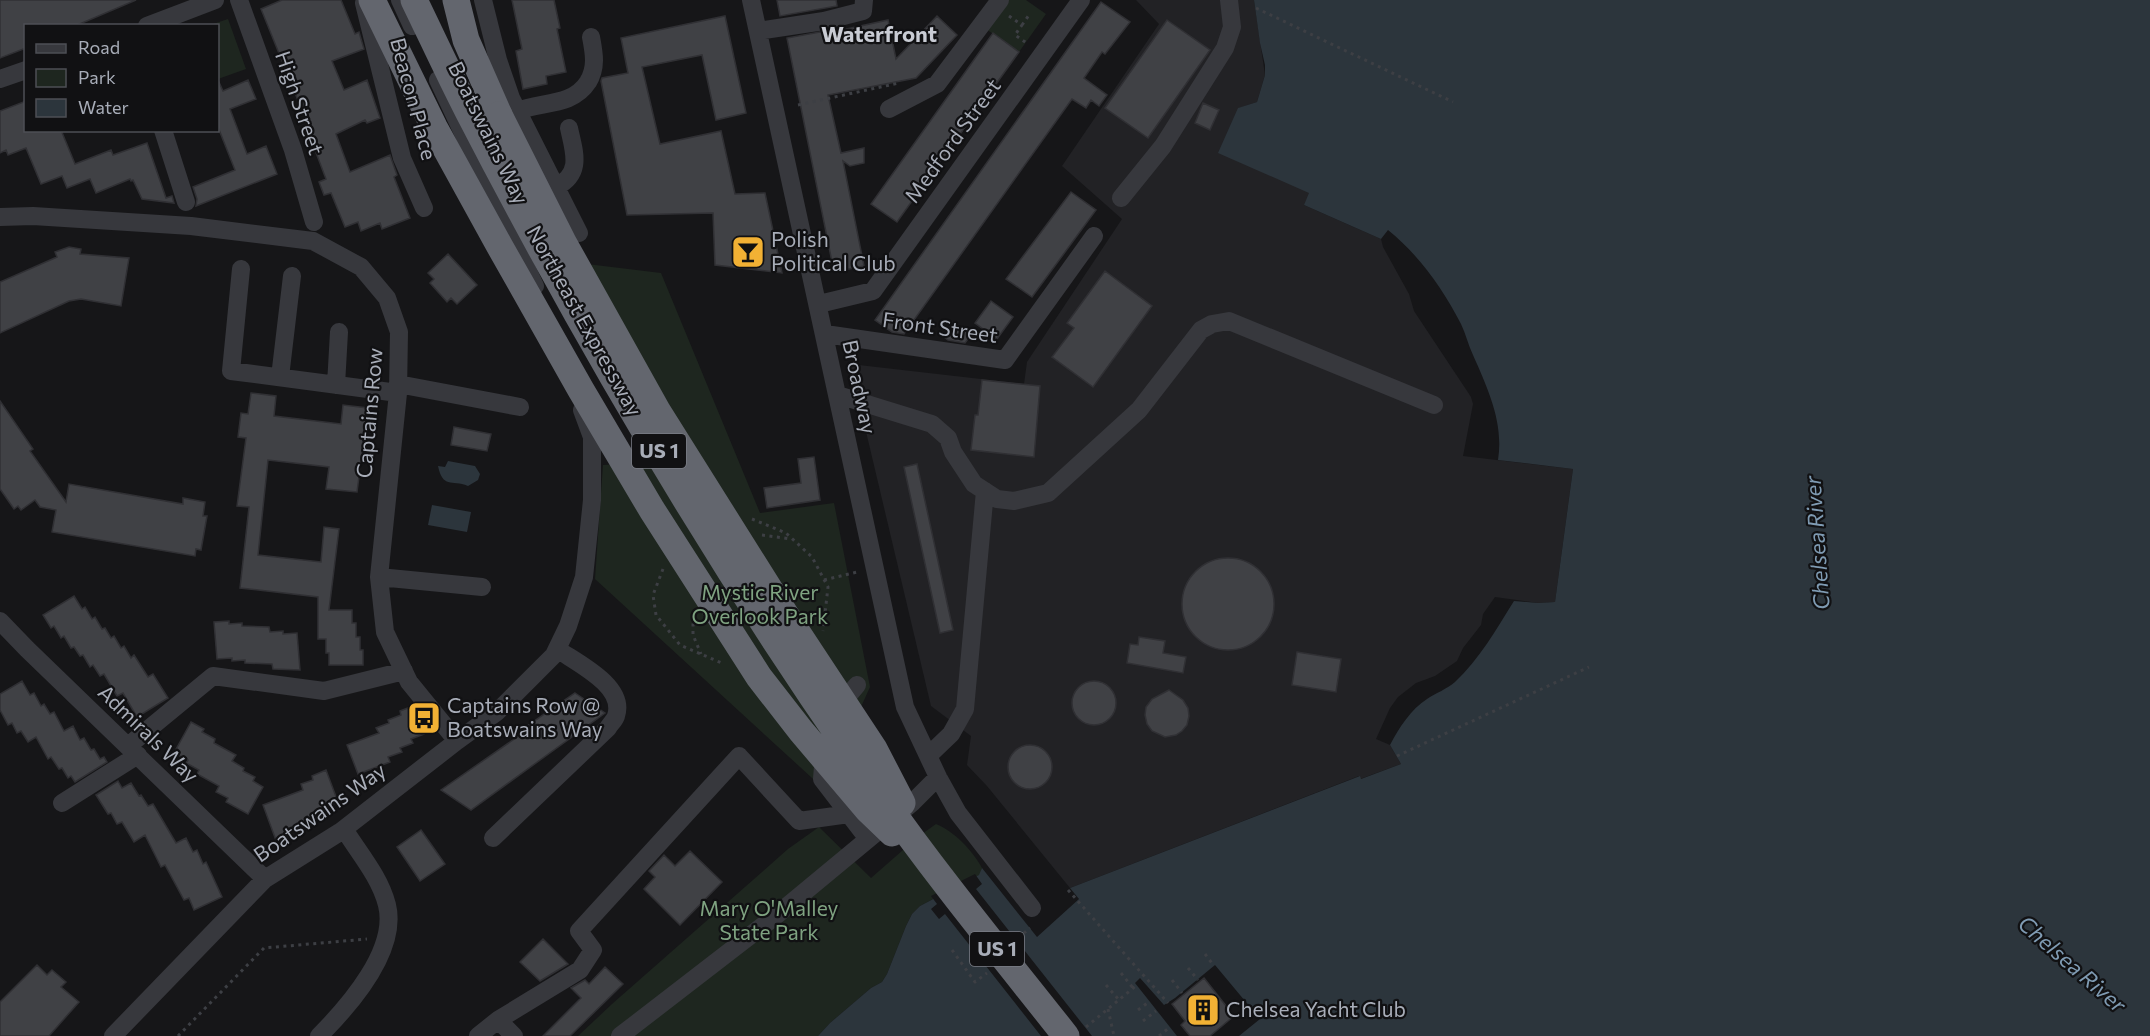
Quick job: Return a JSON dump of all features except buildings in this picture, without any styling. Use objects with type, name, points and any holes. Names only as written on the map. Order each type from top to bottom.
[{"type":"highway","points":[[372,0],[434,127],[521,285],[624,464],[735,642],[801,731],[868,810],[935,870]]},
{"type":"highway","name":"Northeast Expressway","points":[[414,0],[467,109],[512,192],[614,376],[678,485],[809,691],[935,870]]},
{"type":"highway","points":[[456,0],[466,40],[483,81],[509,108],[563,242],[658,412],[785,614],[874,749],[935,870]]},
{"type":"highway","name":"US 1","points":[[935,870],[1072,1034]]},
{"type":"street","points":[[152,24],[215,0]]},
{"type":"street","name":"High Street","points":[[239,0],[293,150],[314,222]]},
{"type":"street","name":"Beacon Place","points":[[363,0],[402,158],[424,208]]},
{"type":"street","name":"Boatswains Way","points":[[113,1036],[265,879],[344,829],[497,712],[554,655],[568,626],[584,577],[592,500],[592,437],[556,331],[400,0]]},
{"type":"street","points":[[483,0],[509,108],[556,187],[579,233]]},
{"type":"street","name":"Broadway","points":[[751,0],[905,707],[958,813],[1032,908]]},
{"type":"street","points":[[758,32],[825,21],[863,11],[864,0]]},
{"type":"street","name":"Medford Street","points":[[819,304],[873,291],[1081,0]]},
{"type":"street","points":[[1121,198],[1162,146],[1225,48],[1232,27],[1229,0]]},
{"type":"street","points":[[889,109],[937,84],[998,3]]},
{"type":"street","points":[[509,108],[567,100],[579,94],[590,78],[595,64],[591,37]]},
{"type":"street","points":[[0,79],[24,71]]},
{"type":"street","points":[[556,187],[567,180],[573,171],[575,159],[569,128]]},
{"type":"street","points":[[164,132],[186,201]]},
{"type":"street","name":"Captains Row","points":[[0,217],[33,216],[191,226],[313,241],[361,267],[387,298],[399,332],[398,388],[379,577],[385,632],[409,682],[457,741]]},
{"type":"street","name":"Front Street","points":[[825,334],[1005,360],[1094,236]]},
{"type":"street","points":[[241,269],[231,370],[336,385],[398,388],[520,407]]},
{"type":"street","points":[[280,377],[292,276]]},
{"type":"street","points":[[838,395],[932,424],[948,438],[952,452],[974,484],[997,499],[1014,501],[1048,493],[1139,410],[1201,330],[1212,324],[1229,321],[1434,405]]},
{"type":"street","points":[[336,385],[339,332]]},
{"type":"street","points":[[928,756],[951,734],[965,710],[985,491]]},
{"type":"street","points":[[379,577],[482,587]]},
{"type":"street","name":"Admirals Way","points":[[0,621],[265,879]]},
{"type":"street","points":[[493,838],[608,728],[616,716],[617,700],[609,685],[557,649]]},
{"type":"street","points":[[62,802],[133,751],[213,676],[324,691],[404,671]]},
{"type":"street","points":[[857,685],[826,723],[822,779],[868,839]]},
{"type":"street","points":[[478,1036],[498,1020],[580,970],[593,950],[579,931],[739,756],[799,821],[849,814]]},
{"type":"street","points":[[620,1036],[773,918],[913,802],[938,777]]},
{"type":"street","points":[[320,1036],[356,995],[374,966],[387,937],[389,916],[379,884],[344,829]]},
{"type":"street","points":[[498,1020],[514,1036]]},
{"type":"path","points":[[998,3],[1022,26]]},
{"type":"path","points":[[1256,8],[1453,102]]},
{"type":"path","points":[[1028,44],[1015,35],[1029,15]]},
{"type":"path","points":[[798,105],[906,81]]},
{"type":"path","points":[[824,580],[875,568]]},
{"type":"path","points":[[1397,756],[1589,667]]},
{"type":"path","points":[[1068,890],[1168,1002]]},
{"type":"path","points":[[1012,943],[1030,928]]},
{"type":"path","points":[[178,1036],[264,948],[387,937]]},
{"type":"path","points":[[1204,954],[1214,966]]},
{"type":"path","points":[[1188,968],[1198,980]]},
{"type":"path","points":[[1072,1034],[1135,987],[1121,973]]},
{"type":"path","points":[[1172,980],[1182,993]]},
{"type":"path","points":[[1107,985],[1119,1000]]},
{"type":"path","points":[[1138,1010],[1150,1001]]},
{"type":"path","points":[[1108,1009],[1114,1036]]},
{"type":"path","points":[[1259,1018],[1271,1009]]},
{"type":"path","points":[[1143,1021],[1156,1011]]},
{"type":"path","points":[[1159,1036],[1170,1028]]},
{"type":"shaded area","points":[[1136,0],[1254,0],[1265,75],[1257,102],[1239,108],[1376,168],[1304,205],[1381,239],[1383,247],[1409,294],[1414,311],[1471,397],[1473,404],[1463,456],[1573,469],[1555,602],[1538,603],[1495,597],[1483,614],[1481,625],[1463,648],[1457,661],[1435,676],[1416,683],[1398,697],[1390,708],[1376,739],[1390,745],[1401,764],[1360,779],[1359,776],[1070,888],[987,786],[967,765],[971,736],[931,706],[850,364],[1024,384],[1027,362],[1122,219],[1062,166],[1159,24]]},
{"type":"green space","points":[[1007,0],[1026,0],[1046,14],[1019,52],[986,29]]},
{"type":"green space","points":[[228,19],[246,69],[219,79],[219,24],[213,24]]},
{"type":"green space","name":"Mystic River Overlook Park","points":[[587,264],[661,273],[760,513],[834,503],[870,687],[824,789],[595,579],[603,465],[701,460]]},
{"type":"green space","name":"Mary O'Malley State Park","points":[[936,824],[950,831],[968,848],[982,868],[980,875],[920,906],[912,914],[906,926],[882,982],[871,988],[818,1036],[578,1036],[788,849],[819,827],[871,878]]},
{"type":"water","name":"Chelsea River","points":[[1254,0],[2150,0],[2150,1036],[818,1036],[871,988],[882,982],[912,914],[920,906],[979,875],[982,868],[1037,937],[1079,899],[1070,888],[1360,776],[1361,779],[1401,764],[1390,745],[1401,726],[1421,703],[1452,684],[1464,673],[1514,601],[1555,602],[1573,469],[1498,460],[1499,433],[1489,393],[1461,324],[1429,273],[1410,250],[1388,230],[1381,239],[1304,205],[1309,193],[1218,153],[1238,108],[1257,102],[1265,75]]},
{"type":"water","points":[[448,461],[475,466],[480,474],[478,480],[468,486],[445,481],[438,466],[445,467]]},
{"type":"water","points":[[432,505],[471,512],[467,532],[428,525]]},
{"type":"pier","points":[[975,874],[982,884],[976,889],[1092,1036],[1041,1036],[945,914],[939,919],[931,909],[937,904],[931,896]]},
{"type":"pier","points":[[1215,965],[1260,1019],[1239,1036],[1177,1036],[1135,983],[1140,978],[1164,1005]]},
{"type":"place","name":"Polish Political Club","points":[[748,252]]},
{"type":"place","name":"Captains Row @ Boatswains Way","points":[[424,718]]},
{"type":"place","name":"Chelsea Yacht Club","points":[[1203,1010]]},
{"type":"district","name":"Waterfront","points":[[879,34]]}]
